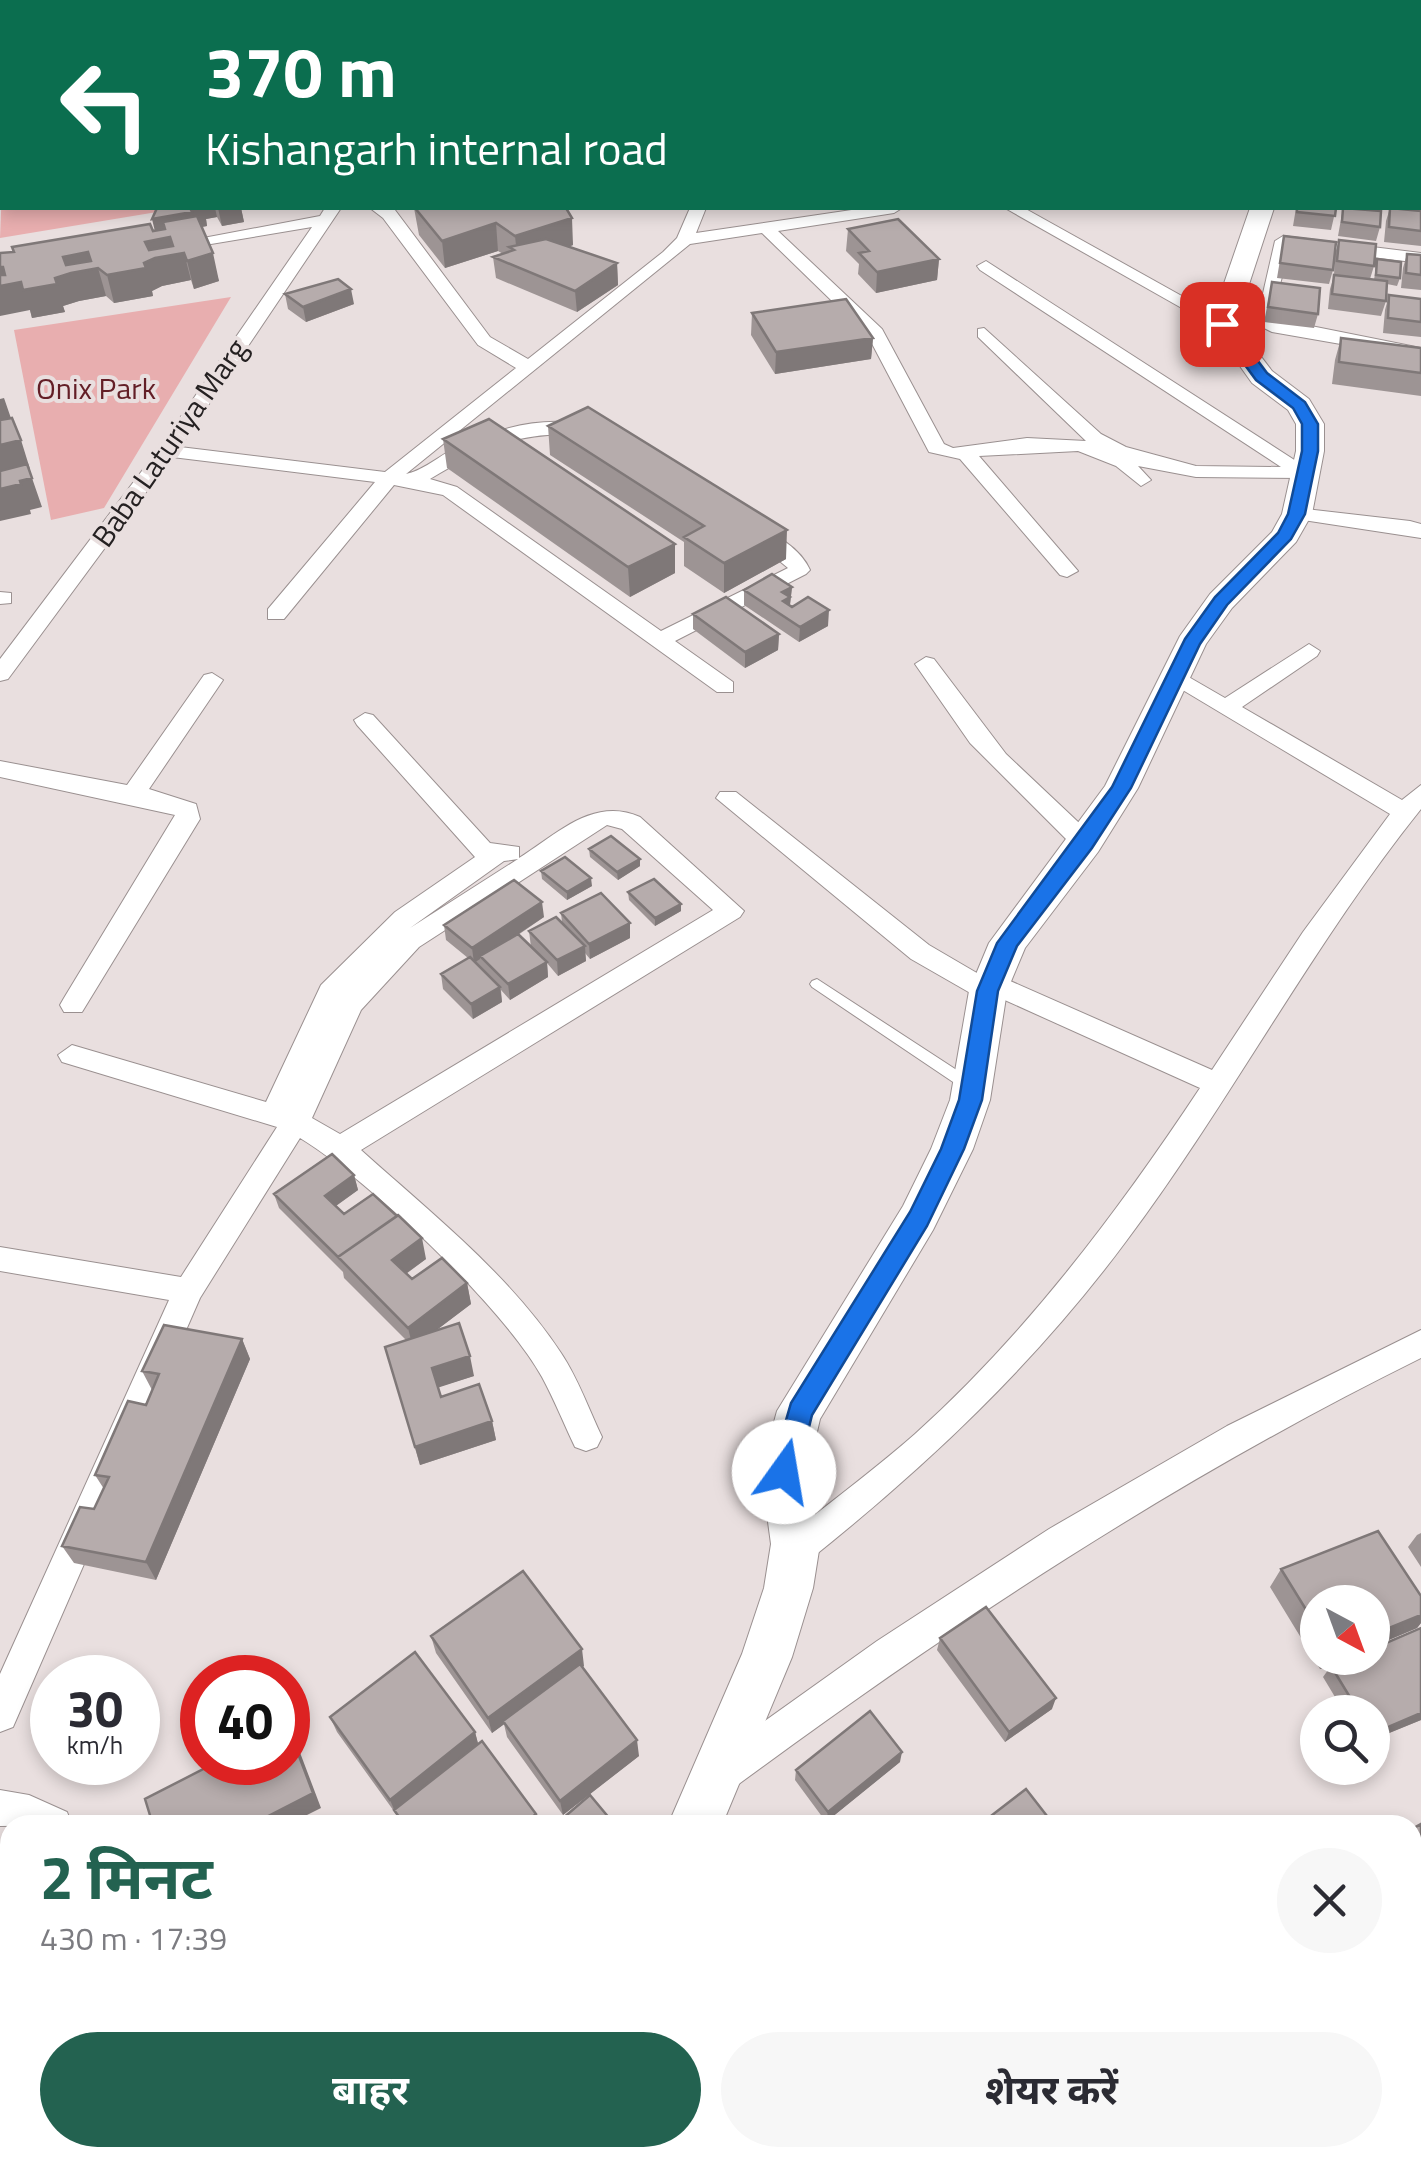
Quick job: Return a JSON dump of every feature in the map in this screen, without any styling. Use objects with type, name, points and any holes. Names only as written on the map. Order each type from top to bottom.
[{"type":"street","points":[[381,210],[484,341],[528,367]]},
{"type":"street","points":[[276,614],[388,478],[685,240],[697,210]]},
{"type":"street","points":[[685,240],[768,230],[876,210]]},
{"type":"street","points":[[702,1804],[774,1634],[796,1550],[784,1472],[800,1411],[918,1218],[952,1149],[972,1088],[989,987],[1008,943],[1085,843],[1121,788],[1172,677],[1205,622],[1276,546],[1297,514],[1310,451],[1310,424],[1299,405],[1262,376],[1222,324],[1017,210]]},
{"type":"street","points":[[1222,324],[1261,210]]},
{"type":"street","points":[[156,248],[328,214]]},
{"type":"street","name":"Baba Laturiya Marg","points":[[0,674],[167,451],[328,214]]},
{"type":"street","points":[[768,230],[876,333],[936,448],[952,454],[1085,443],[1132,467],[1142,480]]},
{"type":"street","points":[[1421,258],[1283,241],[1264,324],[1421,353]]},
{"type":"street","points":[[986,266],[1303,472]]},
{"type":"street","points":[[984,333],[1094,438],[1114,451],[1184,473],[1303,472]]},
{"type":"street","points":[[414,481],[468,448],[508,432],[557,427],[611,438]]},
{"type":"street","points":[[167,451],[414,481],[470,502],[726,687]]},
{"type":"street","points":[[966,453],[1066,571]]},
{"type":"street","points":[[1297,514],[1410,527],[1421,532]]},
{"type":"street","points":[[660,640],[800,570],[796,560],[734,519]]},
{"type":"street","points":[[1225,708],[1308,651]]},
{"type":"street","points":[[926,664],[957,716],[998,762],[1085,843]]},
{"type":"street","points":[[796,1550],[892,1475],[1010,1358],[1108,1243],[1365,860],[1413,803],[1172,677]]},
{"type":"street","points":[[133,794],[212,680]]},
{"type":"street","points":[[365,720],[484,851],[497,854]]},
{"type":"street","points":[[0,768],[133,794],[187,810],[188,819],[74,1005]]},
{"type":"street","points":[[728,798],[920,952],[989,987],[1216,1083]]},
{"type":"street","points":[[285,1118],[330,992],[404,918],[497,854],[528,847],[586,812]]},
{"type":"street","points":[[0,1714],[188,1290],[351,1004],[410,940],[602,817],[618,817],[631,823],[731,911],[340,1148]]},
{"type":"street","points":[[72,1055],[285,1118],[340,1148],[462,1260],[514,1316],[552,1365],[586,1437]]},
{"type":"street","points":[[0,1259],[188,1290]]},
{"type":"street","points":[[702,1804],[875,1660],[1026,1564],[1265,1423],[1421,1343]]},
{"type":"lane","points":[[817,984],[972,1088]]},
{"type":"green space","points":[[1,210],[157,212],[0,238]]},
{"type":"green space","name":"Onix Park","points":[[231,297],[104,508],[51,520],[14,330]]},
{"type":"building","points":[[156,210],[192,212],[152,219]]},
{"type":"building","points":[[417,210],[567,210],[572,218],[515,236],[496,223],[442,241]]},
{"type":"building","points":[[1297,210],[1336,210],[1335,216]]},
{"type":"building","points":[[1343,210],[1381,211],[1380,227],[1342,222]]},
{"type":"building","points":[[1390,210],[1421,211],[1421,231],[1389,227]]},
{"type":"building","points":[[197,216],[213,253],[187,261],[184,253],[155,258],[144,263],[146,268],[107,275],[98,268],[71,273],[55,278],[57,284],[23,290],[21,282],[0,286],[0,275],[5,275],[0,267],[0,253],[14,252],[12,247],[150,224],[153,231],[165,229],[163,222]],"holes":[[[170,237],[173,246],[149,250],[145,242]],[[88,252],[91,261],[66,265],[63,257]]]},
{"type":"building","points":[[898,219],[939,259],[877,272],[859,253],[869,251],[848,229]]},
{"type":"building","points":[[1284,236],[1336,242],[1333,270],[1280,263]]},
{"type":"building","points":[[546,239],[617,263],[575,291],[493,257],[514,250],[509,247]]},
{"type":"building","points":[[1339,240],[1376,244],[1374,266],[1337,261]]},
{"type":"building","points":[[1407,254],[1421,255],[1421,275],[1406,273]]},
{"type":"building","points":[[1377,259],[1401,262],[1400,278],[1376,275]]},
{"type":"building","points":[[1334,275],[1387,281],[1386,301],[1332,294]]},
{"type":"building","points":[[338,279],[351,289],[303,307],[285,294]]},
{"type":"building","points":[[1272,282],[1320,288],[1318,314],[1268,307]]},
{"type":"building","points":[[1389,295],[1421,299],[1421,322],[1388,318]]},
{"type":"building","points":[[846,299],[873,338],[776,352],[752,313]]},
{"type":"building","points":[[1341,338],[1421,348],[1421,373],[1339,362]]},
{"type":"building","points":[[588,407],[787,530],[724,563],[684,537],[704,526],[548,426]]},
{"type":"building","points":[[12,418],[21,440],[0,445],[0,420]]},
{"type":"building","points":[[489,419],[675,544],[628,567],[443,439]]},
{"type":"building","points":[[27,464],[32,478],[0,489],[0,471]]},
{"type":"building","points":[[772,574],[792,587],[782,592],[790,597],[783,601],[792,607],[808,597],[829,610],[800,627],[744,590]]},
{"type":"building","points":[[726,597],[779,634],[745,652],[693,614]]},
{"type":"building","points":[[611,836],[640,859],[617,872],[589,849]]},
{"type":"building","points":[[565,857],[591,878],[567,892],[541,871]]},
{"type":"building","points":[[654,879],[681,904],[655,918],[628,892]]},
{"type":"building","points":[[514,880],[542,902],[472,948],[444,925]]},
{"type":"building","points":[[601,893],[630,923],[589,944],[561,913]]},
{"type":"building","points":[[556,917],[585,946],[557,960],[529,931]]},
{"type":"building","points":[[518,934],[547,962],[508,984],[480,956]]},
{"type":"building","points":[[470,957],[500,987],[471,1004],[441,974]]},
{"type":"building","points":[[332,1154],[354,1175],[325,1196],[344,1214],[373,1194],[397,1216],[340,1259],[274,1194]]},
{"type":"building","points":[[398,1215],[422,1238],[392,1260],[412,1279],[442,1258],[467,1283],[408,1328],[338,1257]]},
{"type":"building","points":[[459,1323],[470,1356],[432,1368],[441,1397],[479,1384],[492,1421],[415,1447],[385,1347]]},
{"type":"building","points":[[164,1325],[242,1339],[146,1562],[62,1546],[80,1507],[94,1509],[109,1477],[95,1475],[128,1401],[146,1405],[159,1374],[142,1371]]},
{"type":"building","points":[[1378,1531],[1421,1596],[1421,1615],[1390,1628],[1390,1585],[1300,1585],[1300,1600],[1281,1569]]},
{"type":"building","points":[[523,1571],[582,1649],[488,1718],[431,1636]]},
{"type":"building","points":[[986,1607],[1056,1698],[1009,1732],[940,1638]]},
{"type":"building","points":[[1421,1628],[1421,1713],[1390,1726],[1390,1695],[1349,1695],[1336,1675],[1390,1675],[1390,1641]]},
{"type":"building","points":[[415,1652],[475,1732],[390,1800],[330,1717]]},
{"type":"building","points":[[580,1664],[637,1740],[560,1801],[503,1721]]},
{"type":"building","points":[[870,1711],[902,1752],[828,1812],[796,1770]]},
{"type":"building","points":[[482,1741],[536,1814],[398,1815],[394,1810]]},
{"type":"building","points":[[180,1781],[180,1785],[310,1785],[313,1793],[270,1815],[150,1815],[145,1799]]},
{"type":"building","points":[[1026,1789],[1046,1815],[992,1815]]},
{"type":"building","points":[[590,1795],[607,1815],[567,1815]]},
{"type":"route","points":[[784,1472],[800,1411],[918,1218],[952,1149],[970,1100],[994,968],[1121,788],[1164,692],[1191,643],[1221,601],[1285,536],[1297,514],[1312,438],[1310,424],[1299,405],[1262,376],[1222,324]]}]
